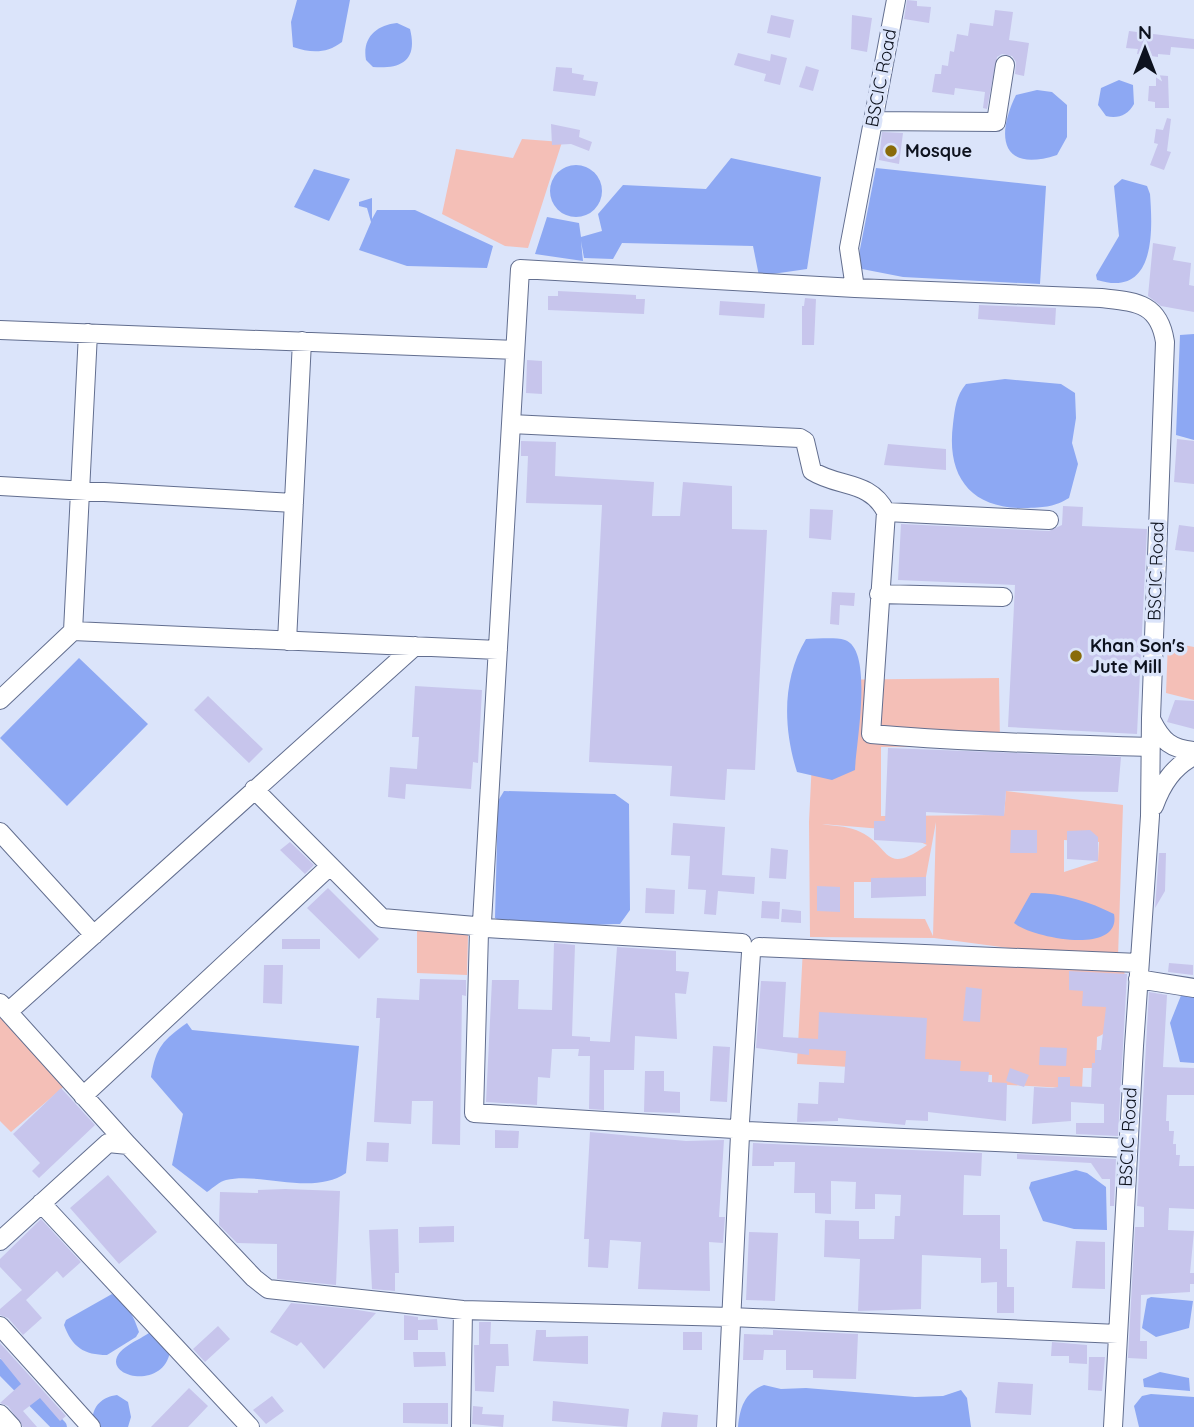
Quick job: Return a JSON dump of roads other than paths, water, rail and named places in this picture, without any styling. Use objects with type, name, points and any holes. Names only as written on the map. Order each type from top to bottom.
[{"type":"street","name":"BSCIC Road","points":[[896,0],[849,248],[855,289],[1113,299],[1137,302],[1148,308],[1163,326],[1165,342],[1150,747],[1150,816],[1112,1427]]},
{"type":"street","points":[[873,121],[996,122],[1005,65]]},
{"type":"street","points":[[855,289],[520,269],[480,927],[474,1113],[1128,1148]]},
{"type":"street","points":[[0,330],[516,349]]},
{"type":"street","points":[[0,700],[72,631],[88,333]]},
{"type":"street","points":[[287,641],[302,341]]},
{"type":"street","points":[[511,424],[800,438],[805,441],[812,471],[824,478],[869,491],[879,498],[886,512],[871,734],[943,736],[1009,744],[1150,747]]},
{"type":"street","points":[[0,486],[294,503]]},
{"type":"street","points":[[886,512],[1049,520]]},
{"type":"street","points":[[879,594],[1003,597]]},
{"type":"street","points":[[72,631],[498,650]]},
{"type":"street","points":[[415,646],[94,935],[4,1008],[254,1278],[268,1289],[463,1310],[731,1317],[1118,1334]]},
{"type":"street","points":[[1151,718],[1161,738],[1173,748],[1194,753]]},
{"type":"street","points":[[1150,816],[1166,780],[1194,753]]},
{"type":"street","points":[[254,789],[382,918],[751,948],[1139,971],[1194,988]]},
{"type":"street","points":[[0,832],[94,935]]},
{"type":"street","points":[[83,1096],[330,866]]},
{"type":"street","points":[[726,1427],[751,948]]},
{"type":"street","points":[[0,1241],[108,1143],[128,1145]]},
{"type":"street","points":[[41,1203],[250,1427]]},
{"type":"street","points":[[461,1427],[463,1310]]},
{"type":"street","points":[[0,1326],[91,1427]]},
{"type":"street","points":[[0,1414],[12,1427]]},
{"type":"water","points":[[297,0],[350,0],[342,42],[330,49],[318,51],[293,47],[291,22]]},
{"type":"water","points":[[397,23],[410,29],[412,49],[409,56],[399,64],[373,67],[366,60],[366,45],[369,39],[377,30]]},
{"type":"water","points":[[1119,80],[1133,85],[1134,104],[1122,115],[1106,116],[1098,105],[1101,88]]},
{"type":"water","points":[[1037,90],[1052,92],[1067,105],[1067,137],[1057,155],[1024,159],[1014,155],[1008,148],[1005,138],[1006,125],[1016,95]]},
{"type":"water","points":[[731,158],[821,177],[807,269],[759,276],[753,246],[622,243],[613,259],[584,258],[581,241],[583,261],[535,254],[547,217],[579,223],[581,237],[602,231],[598,214],[623,185],[706,189]]},
{"type":"water","points":[[576,165],[586,167],[594,173],[600,181],[600,201],[594,209],[586,215],[576,217],[566,215],[558,209],[552,201],[550,191],[552,181],[558,173],[566,167]]},
{"type":"water","points":[[876,168],[1046,186],[1040,284],[903,277],[862,269],[859,262],[860,249]]},
{"type":"water","points":[[314,169],[350,179],[329,221],[294,207]]},
{"type":"water","points":[[1122,179],[1147,186],[1150,194],[1151,226],[1150,243],[1140,271],[1130,280],[1116,283],[1097,280],[1096,275],[1119,236],[1114,186]]},
{"type":"water","points":[[372,198],[372,219],[377,210],[415,210],[493,246],[487,268],[407,266],[359,250],[371,222],[367,208],[359,206],[359,202]]},
{"type":"water","points":[[1194,334],[1194,440],[1176,435],[1180,335]]},
{"type":"water","points":[[1005,379],[1061,384],[1075,393],[1076,418],[1072,443],[1078,464],[1069,498],[1059,503],[1028,508],[992,503],[978,497],[959,475],[952,443],[954,413],[960,393],[966,384]]},
{"type":"water","points":[[806,639],[845,640],[854,647],[859,661],[861,699],[855,770],[832,780],[797,772],[792,755],[787,721],[789,687],[792,670]]},
{"type":"water","points":[[79,658],[148,724],[67,806],[0,738]]},
{"type":"water","points":[[504,791],[615,794],[629,804],[630,910],[620,924],[556,927],[507,923],[495,918],[498,801]]},
{"type":"water","points":[[1031,893],[1063,896],[1094,905],[1114,914],[1113,927],[1104,935],[1074,940],[1024,929],[1014,923]]},
{"type":"water","points":[[1182,993],[1194,994],[1194,1063],[1180,1062],[1170,1023]]},
{"type":"water","points":[[187,1023],[192,1030],[359,1046],[346,1173],[333,1180],[318,1183],[240,1178],[226,1180],[207,1192],[172,1165],[183,1114],[151,1077],[155,1058],[162,1045]]},
{"type":"water","points":[[1076,1170],[1087,1173],[1106,1187],[1107,1230],[1074,1229],[1043,1221],[1029,1188],[1031,1182]]},
{"type":"water","points":[[112,1294],[129,1310],[139,1332],[136,1337],[107,1355],[85,1351],[71,1339],[64,1325],[66,1320]]},
{"type":"water","points":[[1151,1297],[1193,1301],[1189,1328],[1156,1337],[1142,1328],[1147,1299]]},
{"type":"water","points":[[149,1333],[158,1335],[170,1352],[165,1364],[148,1375],[138,1376],[120,1370],[116,1364],[119,1353]]},
{"type":"water","points":[[1160,1372],[1189,1378],[1190,1391],[1144,1387],[1143,1379]]},
{"type":"water","points":[[764,1385],[781,1389],[806,1388],[915,1397],[943,1396],[961,1390],[967,1398],[971,1427],[738,1427],[744,1402],[752,1392]]},
{"type":"water","points":[[1151,1394],[1194,1397],[1194,1427],[1139,1427],[1134,1406],[1142,1396]]},
{"type":"water","points":[[117,1395],[128,1402],[131,1417],[128,1427],[94,1427],[94,1410],[100,1402]]},
{"type":"waterway","points":[[0,1366],[60,1427]]},
{"type":"place","name":"Mosque","points":[[891,151]]},
{"type":"place","name":"Khan Son's Jute Mill","points":[[1076,656]]}]
